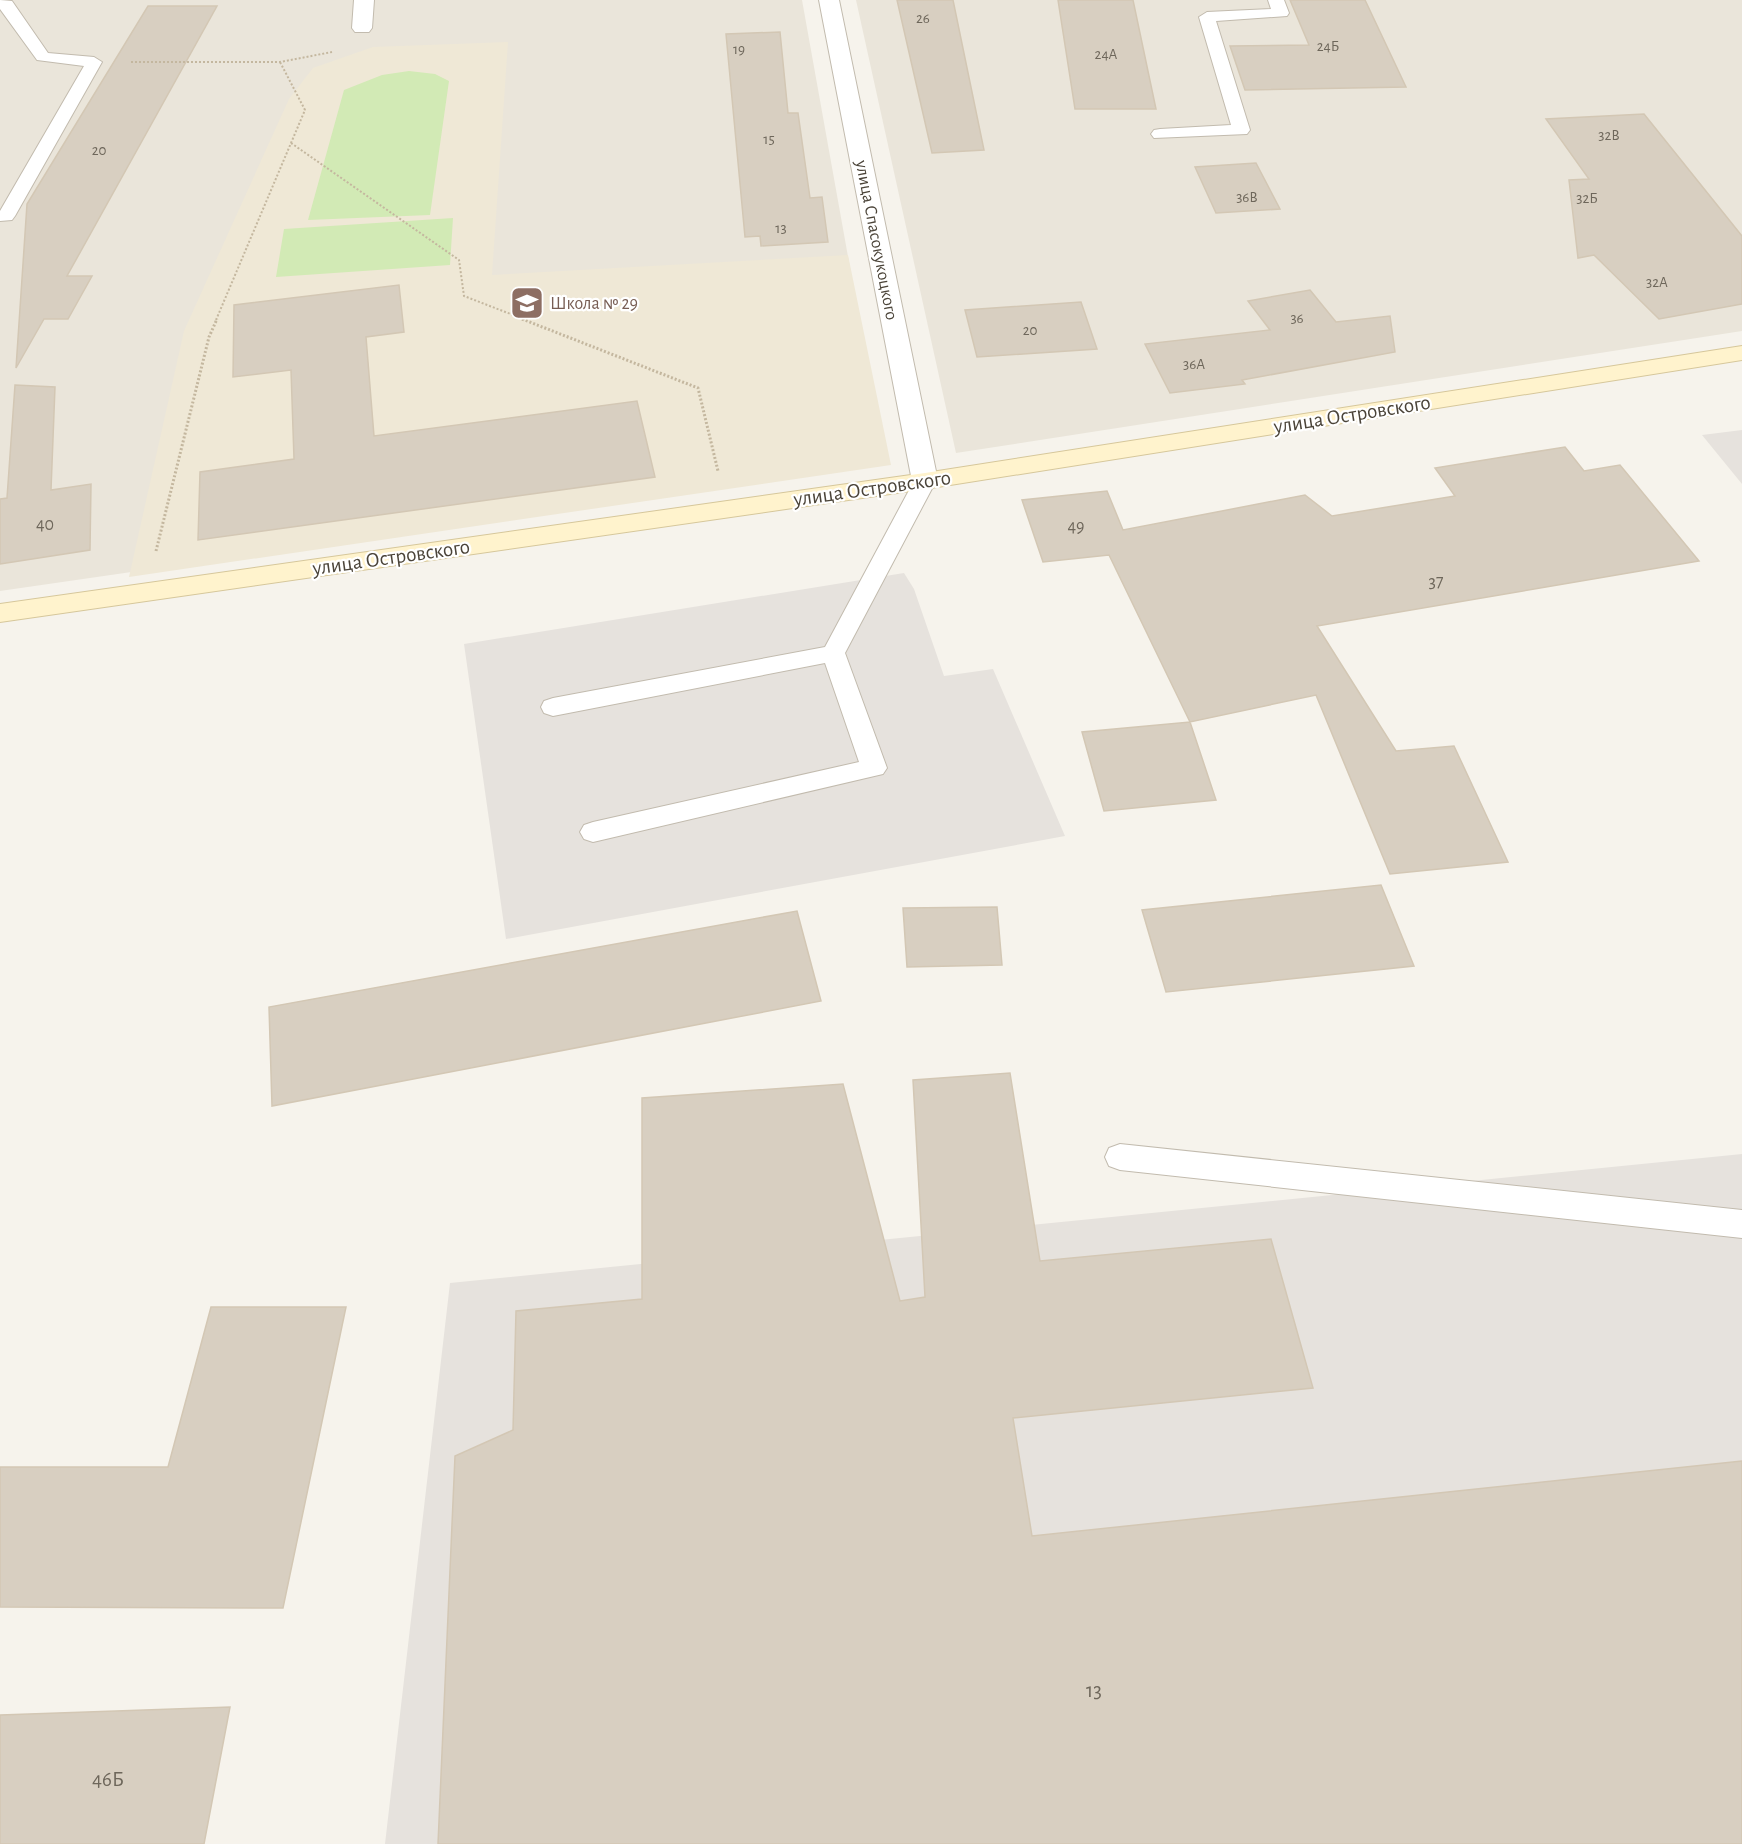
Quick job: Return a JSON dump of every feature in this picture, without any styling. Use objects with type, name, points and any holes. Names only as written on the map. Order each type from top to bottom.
[{"type":"main road","name":"улица Островского","points":[[0,613],[925,481],[1742,353]]},
{"type":"street","points":[[362,28],[363,0]]},
{"type":"street","name":"улица Спасокукоцкого","points":[[830,0],[925,481]]},
{"type":"lane","points":[[1160,134],[1241,130],[1207,16],[1281,13],[1276,0]]},
{"type":"lane","points":[[0,4],[6,3],[43,57],[94,62],[6,216],[0,216]]},
{"type":"lane","points":[[592,832],[874,768],[833,652],[925,481]]},
{"type":"lane","points":[[553,707],[833,652]]},
{"type":"lane","points":[[1120,1157],[1742,1224]]},
{"type":"path","points":[[94,62],[280,63],[335,52],[362,28]]},
{"type":"path","points":[[146,592],[208,337],[305,110],[280,63]]},
{"type":"path","points":[[291,143],[459,260],[464,296],[698,388],[728,509]]},
{"type":"shaded area","points":[[0,0],[802,0],[885,463],[0,591]]},
{"type":"shaded area","points":[[856,0],[1742,0],[1742,331],[956,453]]},
{"type":"shaded area","name":"Школа № 29","points":[[508,42],[492,275],[848,255],[891,465],[129,577],[184,331],[289,99],[313,68],[373,47]]},
{"type":"shaded area","points":[[1742,430],[1742,484],[1702,435]]},
{"type":"shaded area","points":[[904,573],[914,589],[944,676],[993,669],[1065,836],[506,939],[464,644]]},
{"type":"shaded area","points":[[1742,1154],[1742,1844],[385,1844],[450,1283]]},
{"type":"green space","points":[[409,71],[435,74],[449,81],[430,215],[308,220],[344,90],[382,75]]},
{"type":"green space","points":[[453,218],[450,265],[276,277],[284,229]]},
{"type":"building","points":[[897,0],[953,0],[984,150],[932,153]]},
{"type":"building","points":[[1058,0],[1133,0],[1156,109],[1075,109]]},
{"type":"building","points":[[1290,0],[1365,0],[1406,87],[1245,90],[1230,46],[1309,45]]},
{"type":"building","points":[[148,6],[217,6],[67,276],[92,276],[68,319],[44,319],[16,368],[27,204]]},
{"type":"building","points":[[780,32],[788,113],[798,113],[810,198],[822,197],[828,242],[761,246],[760,236],[745,237],[726,34]]},
{"type":"building","points":[[1644,114],[1742,236],[1742,304],[1659,319],[1594,255],[1578,258],[1569,180],[1589,179],[1546,119]]},
{"type":"building","points":[[1256,163],[1280,209],[1216,213],[1195,167]]},
{"type":"building","points":[[399,285],[404,332],[366,337],[374,436],[637,401],[655,477],[198,540],[200,472],[294,459],[291,370],[233,377],[234,305]]},
{"type":"building","points":[[1310,290],[1336,322],[1390,316],[1395,352],[1242,380],[1245,384],[1170,393],[1145,344],[1270,330],[1248,301]]},
{"type":"building","points":[[1081,302],[1097,349],[977,357],[965,310]]},
{"type":"building","points":[[15,385],[55,387],[51,490],[91,484],[90,550],[0,564],[0,499],[7,498]]},
{"type":"building","points":[[1565,447],[1584,471],[1620,465],[1699,561],[1317,626],[1396,751],[1454,746],[1508,862],[1390,874],[1316,695],[1190,722],[1109,555],[1043,562],[1022,500],[1107,491],[1123,530],[1305,495],[1332,516],[1455,496],[1435,468]]},
{"type":"building","points":[[1190,722],[1216,800],[1104,811],[1082,732]]},
{"type":"building","points":[[1381,885],[1414,966],[1166,992],[1142,910]]},
{"type":"building","points":[[997,907],[1002,965],[907,967],[903,908]]},
{"type":"building","points":[[797,911],[821,1001],[272,1106],[269,1007]]},
{"type":"building","points":[[1010,1073],[1040,1261],[1271,1239],[1313,1388],[1013,1418],[1032,1536],[1742,1461],[1742,1844],[438,1844],[455,1456],[513,1430],[516,1311],[642,1299],[642,1098],[843,1084],[900,1301],[925,1297],[913,1080]]},
{"type":"building","points":[[211,1307],[346,1307],[283,1608],[0,1607],[0,1467],[168,1467]]},
{"type":"building","points":[[230,1707],[204,1844],[0,1844],[0,1715]]},
{"type":"place","name":"Школа № 29","points":[[527,303]]}]
